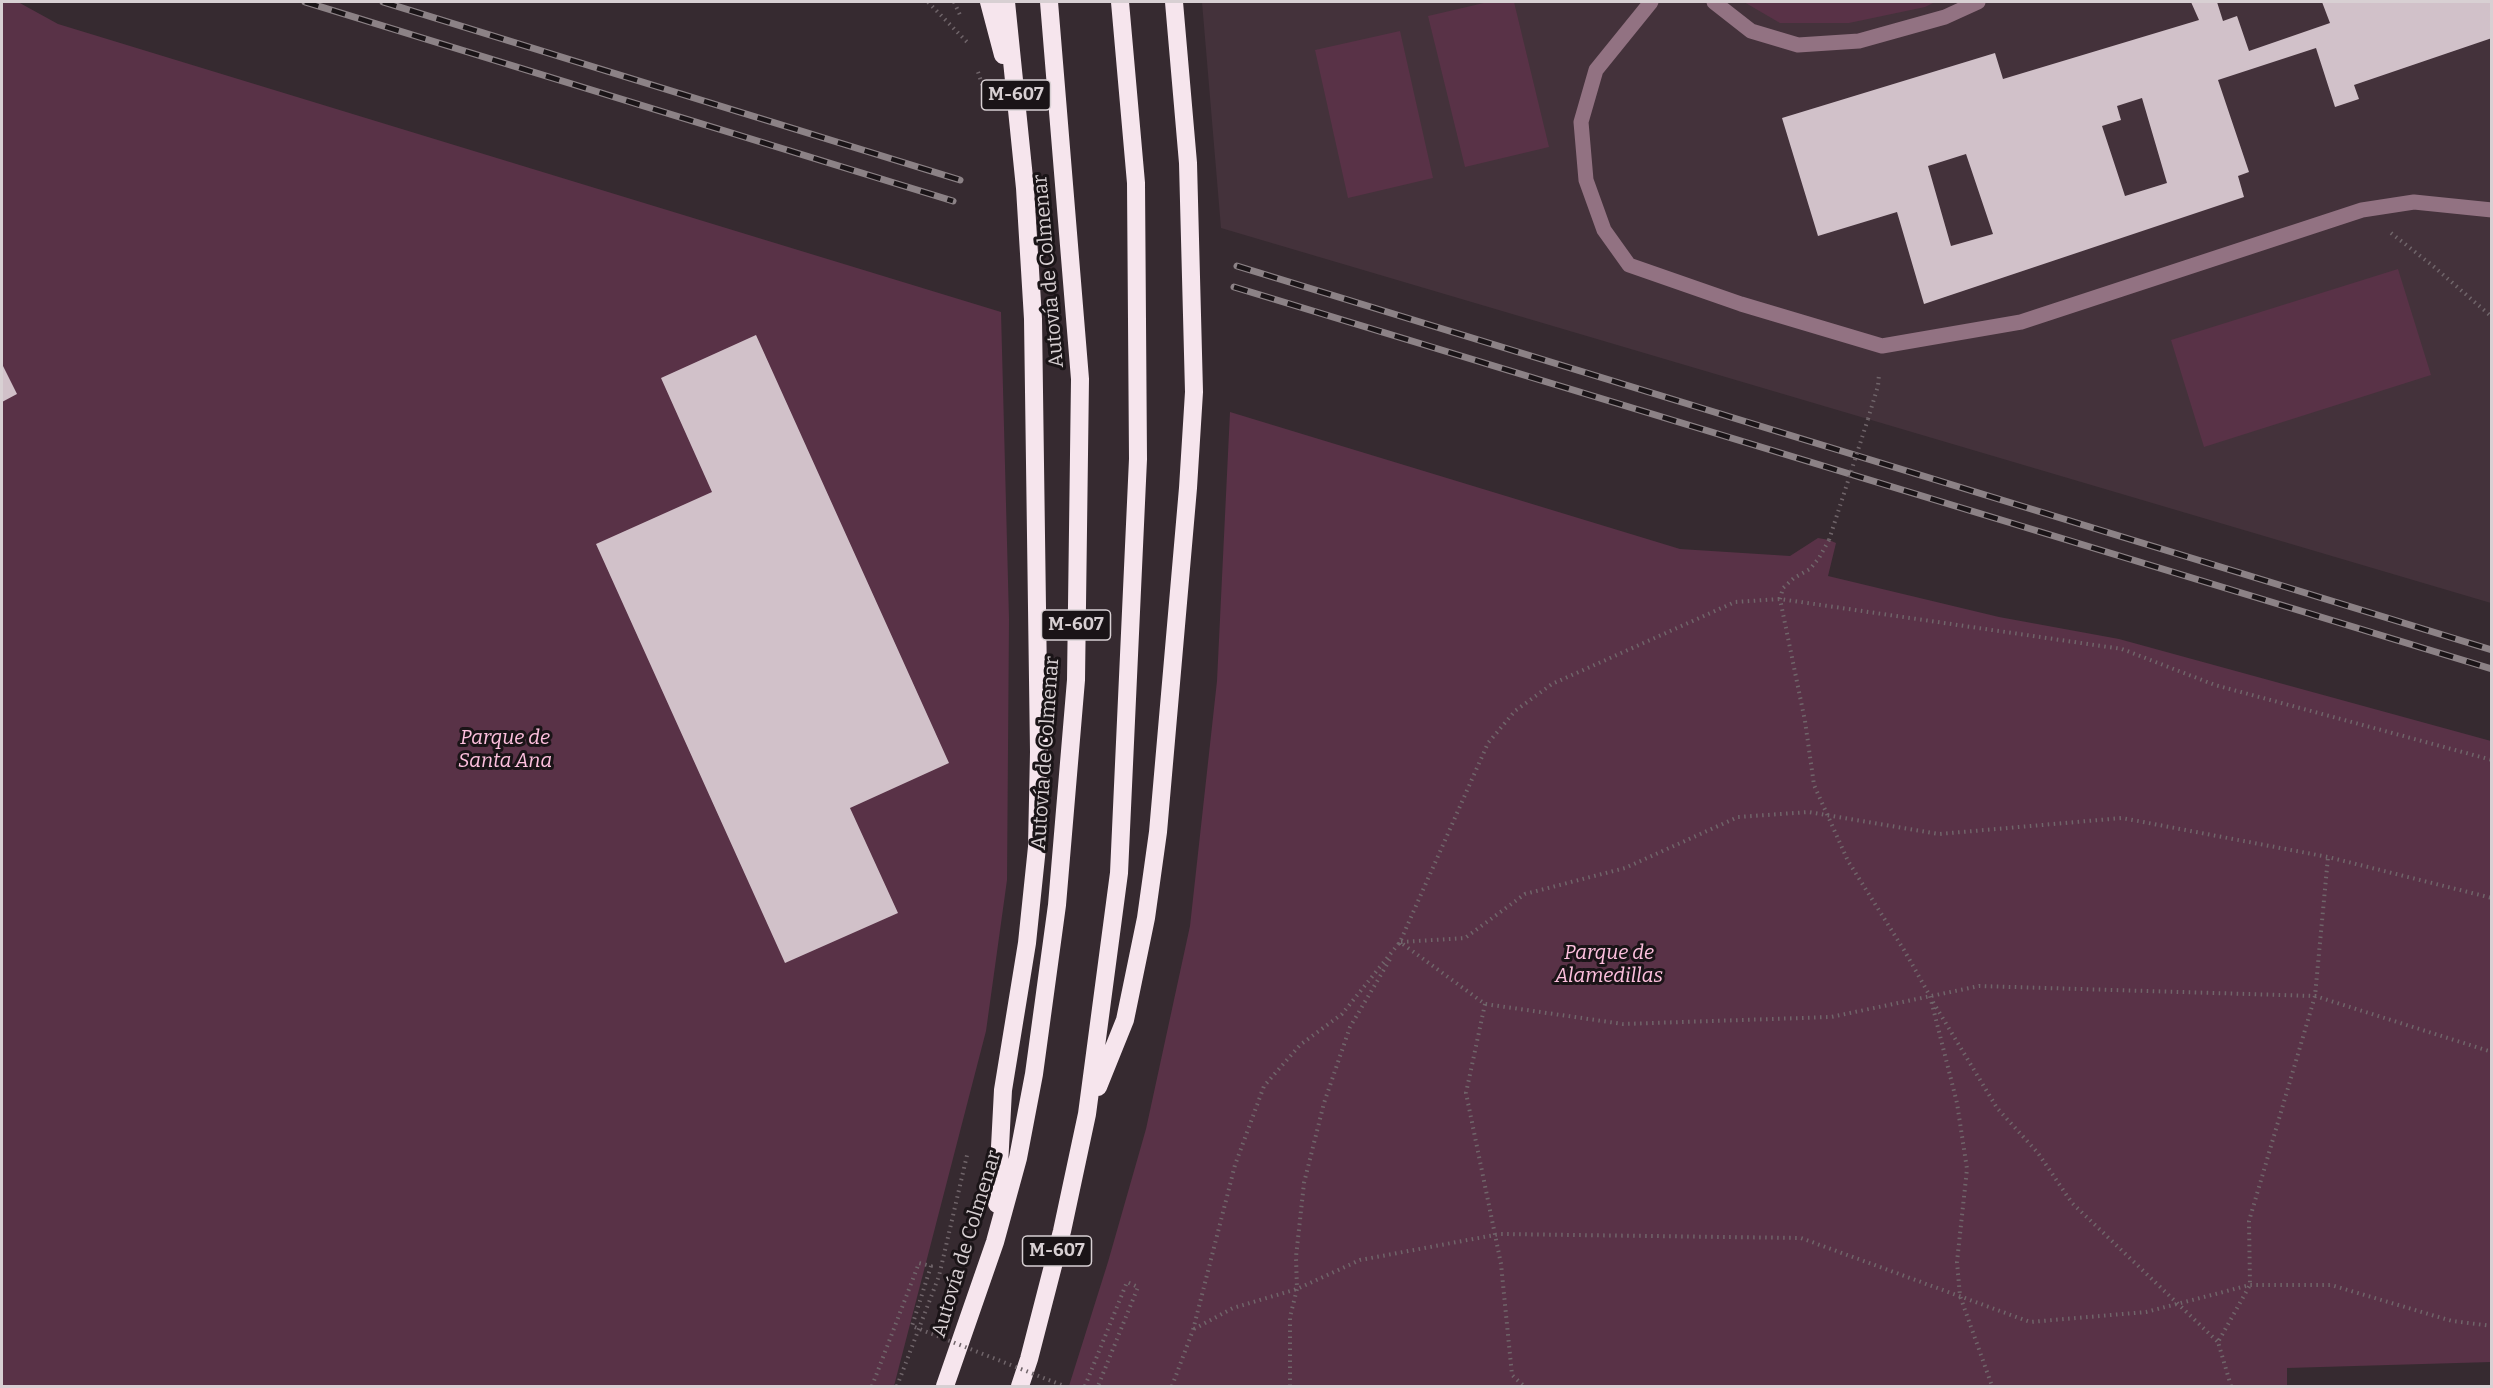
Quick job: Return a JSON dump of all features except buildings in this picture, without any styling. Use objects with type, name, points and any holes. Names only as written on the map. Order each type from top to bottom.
[{"type":"highway","points":[[989,2],[1001,44],[1025,188]]},
{"type":"highway","name":"M-607","points":[[995,1242],[1004,1090],[1026,943],[1037,847],[1039,752],[1033,318],[1025,188],[1006,2]]},
{"type":"highway","name":"Autovía de Colmenar","points":[[945,1386],[995,1242],[1018,1158],[1034,1074],[1057,905],[1076,681],[1080,379],[1049,2]]},
{"type":"highway","name":"M-607","points":[[1020,1386],[1062,1231],[1087,1114],[1119,873],[1138,459],[1136,183],[1120,2]]},
{"type":"highway","name":"M-607","points":[[1087,1114],[1125,1020],[1146,918],[1158,832],[1182,575],[1194,392],[1188,163],[1174,2]]},
{"type":"lane","points":[[1651,2],[1596,70],[1581,122],[1586,180],[1604,230],[1629,265],[1741,304],[1882,346],[2021,322],[2362,210],[2414,202],[2492,210]]},
{"type":"lane","points":[[1714,2],[1751,31],[1798,45],[1859,41],[1945,17],[1978,2]]},
{"type":"path","points":[[928,2],[966,40],[970,50]]},
{"type":"path","points":[[954,2],[962,22]]},
{"type":"path","points":[[966,32],[970,42]]},
{"type":"path","points":[[979,62],[991,92]]},
{"type":"path","points":[[977,69],[984,89]]},
{"type":"path","points":[[2362,210],[2433,266],[2492,317]]},
{"type":"path","points":[[1882,346],[1878,386],[1829,540],[1820,558],[1810,569],[1794,578],[1784,588],[1780,599],[1805,721],[1814,785],[1848,861],[1904,950],[1997,1108],[2038,1153],[2072,1203],[2218,1342],[2231,1386]]},
{"type":"path","points":[[1290,1386],[1290,1317],[1297,1289],[1296,1257],[1304,1183],[1324,1103],[1350,1027],[1400,942],[1488,743],[1515,711],[1552,684],[1736,602],[1780,599],[2122,649],[2215,685],[2492,760]]},
{"type":"path","points":[[1172,1386],[1193,1330],[1235,1165],[1264,1086],[1299,1045],[1342,1014],[1400,942],[1466,938],[1525,894],[1625,868],[1738,817],[1809,812],[1939,834],[2122,818],[2328,858],[2492,898]]},
{"type":"path","points":[[2218,1342],[2250,1285],[2248,1221],[2315,996],[2328,858]]},
{"type":"path","points":[[1400,942],[1485,1004],[1623,1024],[1831,1017],[1979,986],[2315,996],[2492,1052]]},
{"type":"path","points":[[1930,996],[1957,1103],[1967,1169],[1957,1262],[1960,1296],[1992,1386]]},
{"type":"path","points":[[1485,1004],[1466,1092],[1501,1264],[1512,1376],[1524,1386]]},
{"type":"path","points":[[897,1386],[939,1276],[970,1141]]},
{"type":"path","points":[[1193,1330],[1233,1308],[1297,1289],[1360,1260],[1495,1234],[1801,1238],[2030,1322],[2146,1312],[2250,1285],[2331,1285],[2452,1321],[2492,1326]]},
{"type":"path","points":[[872,1386],[919,1263],[931,1266],[912,1326],[1064,1386]]},
{"type":"path","points":[[1085,1386],[1126,1282],[1138,1287],[1098,1386]]},
{"type":"shaded area","points":[[1202,2],[2491,2],[2491,603],[1221,228]]},
{"type":"green space","name":"Parque de Santa Ana","points":[[2,2],[18,2],[58,24],[1001,312],[1009,619],[1007,880],[986,1031],[894,1386],[2,1386]]},
{"type":"green space","points":[[1488,2],[1514,2],[1549,147],[1465,167],[1428,16]]},
{"type":"green space","points":[[1744,2],[1935,2],[1925,7],[1849,23],[1780,23]]},
{"type":"green space","points":[[1400,31],[1433,178],[1348,198],[1315,50]]},
{"type":"green space","points":[[2398,269],[2431,375],[2204,447],[2171,340]]},
{"type":"green space","name":"Parque de Alamedillas","points":[[1230,412],[1680,549],[1790,556],[1818,538],[1829,540],[1836,543],[1828,576],[1999,617],[2119,639],[2491,741],[2491,1362],[2287,1368],[2287,1386],[1069,1386],[1146,1129],[1190,926],[1217,681]]},
{"type":"railway","points":[[305,2],[953,201]]},
{"type":"railway","points":[[383,2],[960,180]]},
{"type":"railway","points":[[1237,266],[2492,650]]},
{"type":"railway","points":[[1234,287],[2492,669]]}]
